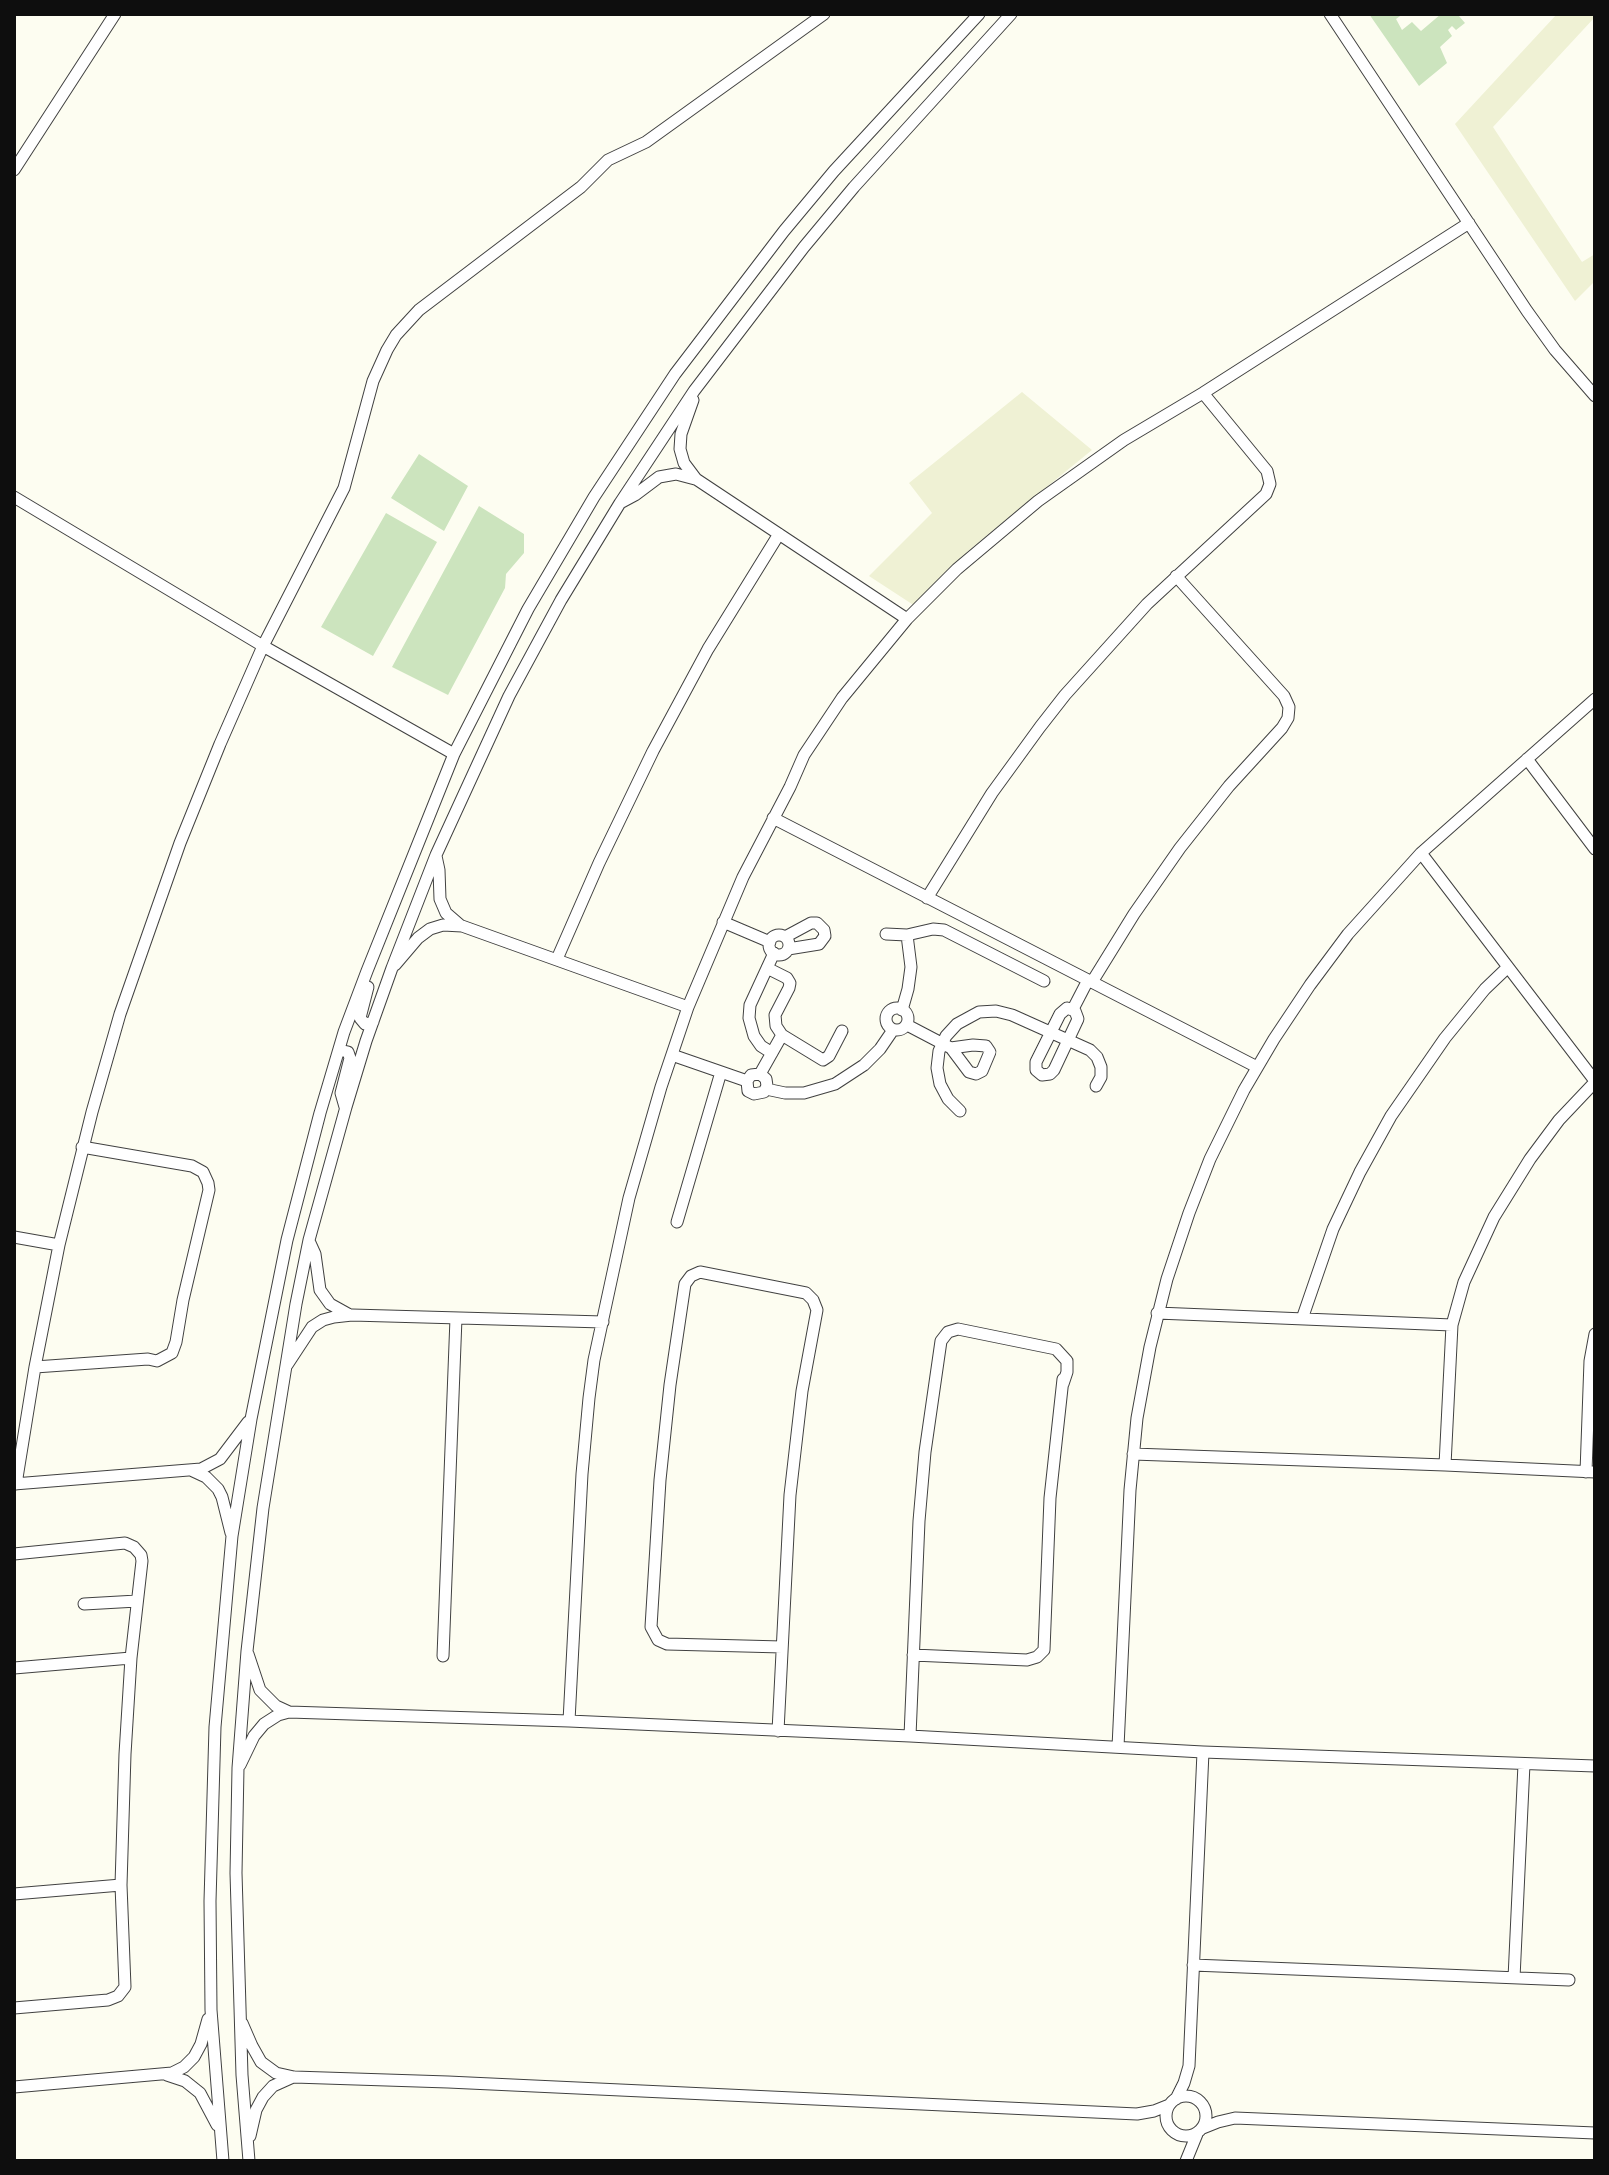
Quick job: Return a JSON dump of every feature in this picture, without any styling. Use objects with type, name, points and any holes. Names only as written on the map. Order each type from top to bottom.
[{"type":"street","points":[[14,170],[115,14]]},
{"type":"street","points":[[251,1419],[220,1459],[201,1469],[15,1484],[59,1245],[82,1147],[120,1014],[174,858],[220,744],[263,646],[339,500],[376,373],[387,350],[407,322],[581,187],[608,160],[646,142],[824,14]]},
{"type":"street","points":[[223,2161],[211,2010],[211,1802],[232,1536],[251,1419],[287,1240],[339,1050],[367,971],[454,754],[548,574],[620,456],[675,374],[748,276],[809,201],[979,14]]},
{"type":"street","points":[[249,2161],[240,2019],[236,1873],[238,1768],[263,1508],[309,1240],[346,1107],[392,968],[436,855],[485,745],[561,600],[620,503],[694,391],[769,292],[837,207],[1011,14]]},
{"type":"street","points":[[1330,14],[1541,331],[1595,396]]},
{"type":"street","points":[[569,1721],[582,1474],[594,1360],[629,1198],[688,1007],[743,877],[804,755],[863,671],[907,619],[957,569],[1038,501],[1124,440],[1469,223]]},
{"type":"street","points":[[694,391],[681,434],[680,449],[684,463],[696,479]]},
{"type":"street","points":[[927,898],[969,827],[1040,727],[1092,664],[1176,576],[1263,498],[1270,484],[1267,471],[1203,393]]},
{"type":"street","points":[[620,503],[659,477],[676,474],[696,479],[907,619]]},
{"type":"street","points":[[14,497],[263,646],[454,754]]},
{"type":"street","points":[[557,959],[653,751],[708,649],[779,534]]},
{"type":"street","points":[[1073,1009],[1180,848],[1288,718],[1289,707],[1284,696],[1176,576]]},
{"type":"street","points":[[1118,1747],[1133,1454],[1143,1382],[1157,1313],[1177,1245],[1210,1159],[1257,1067],[1328,959],[1368,910],[1421,853],[1595,699]]},
{"type":"street","points":[[1527,759],[1595,849]]},
{"type":"street","points":[[773,818],[1257,1067]]},
{"type":"street","points":[[1421,853],[1595,1081],[1551,1130],[1506,1196],[1464,1282],[1452,1325],[1445,1465]]},
{"type":"street","points":[[436,855],[440,899],[446,913],[462,926]]},
{"type":"street","points":[[723,922],[780,955],[786,943]]},
{"type":"street","points":[[392,968],[430,929],[443,925],[462,926],[688,1007]]},
{"type":"street","points":[[886,934],[907,935],[933,929],[950,932],[1044,981]]},
{"type":"street","points":[[902,1010],[911,967],[907,935]]},
{"type":"street","points":[[772,948],[767,968],[750,1005],[749,1018],[757,1042],[772,1053]]},
{"type":"street","points":[[1302,1319],[1333,1229],[1375,1144],[1407,1089],[1465,1013],[1508,967]]},
{"type":"street","points":[[767,968],[787,978],[790,983],[775,1015],[776,1026],[782,1035],[823,1060],[829,1056],[842,1031]]},
{"type":"street","points":[[367,971],[369,983],[360,1018],[365,1024],[373,1022]]},
{"type":"street","points":[[1067,1008],[1073,1009],[1078,1019],[1069,1040],[1053,1073],[1042,1075],[1036,1064],[1051,1032],[1062,1012],[1067,1008]]},
{"type":"street","points":[[895,1009],[902,1010],[908,1016],[907,1025],[893,1030],[887,1025],[887,1015],[895,1009]]},
{"type":"street","points":[[960,1111],[948,1099],[938,1076],[938,1060],[947,1046],[951,1029],[964,1019],[988,1011],[1012,1015],[1090,1050],[1097,1057],[1101,1072],[1096,1086]]},
{"type":"street","points":[[907,1025],[947,1046]]},
{"type":"street","points":[[766,1089],[766,1079],[760,1074],[754,1074],[747,1081],[747,1088],[758,1095],[766,1089],[795,1094],[835,1084],[864,1065],[893,1030]]},
{"type":"street","points":[[760,1074],[782,1035]]},
{"type":"street","points":[[339,1050],[348,1052],[350,1058],[341,1093],[346,1107]]},
{"type":"street","points":[[672,1055],[747,1081]]},
{"type":"street","points":[[677,1222],[721,1072]]},
{"type":"street","points":[[35,1367],[148,1359],[157,1361],[168,1357],[175,1348],[206,1200],[208,1183],[203,1172],[192,1166],[82,1147]]},
{"type":"street","points":[[14,1237],[59,1245]]},
{"type":"street","points":[[309,1240],[324,1297],[336,1309],[352,1315]]},
{"type":"street","points":[[778,1731],[793,1464],[817,1310],[806,1293],[700,1272],[691,1276],[685,1284],[664,1432],[652,1611],[659,1632],[678,1644],[782,1647]]},
{"type":"street","points":[[1157,1313],[1452,1325]]},
{"type":"street","points":[[285,1369],[308,1332],[328,1318],[352,1315],[603,1322]]},
{"type":"street","points":[[443,1656],[456,1318]]},
{"type":"street","points":[[910,1736],[913,1655],[921,1496],[939,1358],[951,1337],[962,1333],[1040,1346],[1059,1360],[1063,1384],[1053,1466],[1046,1644],[1041,1654],[1032,1659],[913,1655]]},
{"type":"street","points":[[1133,1454],[1590,1472],[1590,1361],[1595,1334]]},
{"type":"street","points":[[191,1470],[206,1477],[218,1489],[232,1536]]},
{"type":"street","points":[[14,1554],[107,1546],[130,1553],[140,1573],[131,1658],[121,1885],[126,1982],[122,1992],[114,1998],[14,2008]]},
{"type":"street","points":[[84,1604],[137,1601]]},
{"type":"street","points":[[247,1651],[260,1690],[270,1702],[289,1712]]},
{"type":"street","points":[[14,1668],[131,1658]]},
{"type":"street","points":[[238,1768],[254,1736],[264,1724],[289,1712],[569,1721],[1203,1752],[1595,1766]]},
{"type":"street","points":[[1185,2161],[1207,2115],[1192,2083],[1189,2066],[1203,1752]]},
{"type":"street","points":[[1514,1978],[1524,1764]]},
{"type":"street","points":[[14,1894],[121,1885]]},
{"type":"street","points":[[1193,1965],[1569,1980]]},
{"type":"street","points":[[14,2087],[166,2075],[179,2071],[194,2057],[201,2044],[211,2010]]},
{"type":"street","points":[[240,2019],[261,2062],[276,2073],[294,2077],[1137,2114],[1154,2111],[1185,2096],[1235,2118],[1595,2133]]},
{"type":"street","points":[[1185,2161],[1166,2118],[1189,2066]]},
{"type":"street","points":[[166,2075],[185,2081],[200,2093],[220,2133]]},
{"type":"street","points":[[247,2142],[263,2097],[273,2086],[294,2077]]},
{"type":"street","points":[[1137,2114],[1154,2119],[1187,2137],[1218,2122],[1235,2118]]},
{"type":"green space","points":[[1369,14],[1403,14],[1396,19],[1402,30],[1412,22],[1421,31],[1441,14],[1459,14],[1465,23],[1456,30],[1452,26],[1448,30],[1452,36],[1440,47],[1447,63],[1419,86]]},
{"type":"green space","points":[[1557,14],[1595,14],[1595,17],[1493,127],[1582,262],[1595,254],[1595,281],[1575,301],[1455,124]]},
{"type":"green space","points":[[1022,392],[1092,450],[968,551],[915,606],[869,576],[932,513],[909,483]]},
{"type":"green space","points":[[419,454],[468,486],[444,531],[391,498]]},
{"type":"green space","points":[[479,506],[524,534],[524,553],[506,574],[505,588],[448,695],[392,667]]},
{"type":"green space","points":[[386,513],[437,542],[373,656],[321,627]]}]
